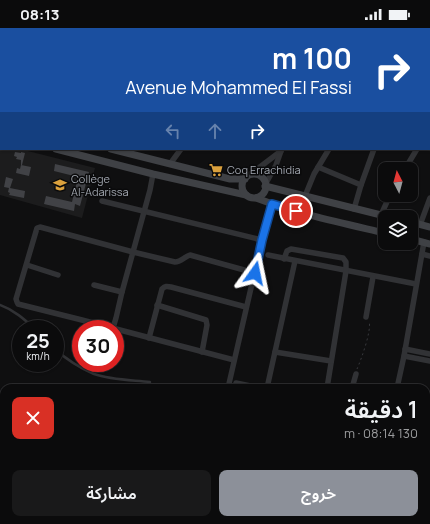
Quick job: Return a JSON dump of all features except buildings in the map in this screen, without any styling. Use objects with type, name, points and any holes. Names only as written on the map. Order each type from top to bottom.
[{"type":"main road","points":[[60,150],[153,174],[246,195],[296,211],[378,231]]},
{"type":"main road","points":[[115,150],[230,179],[246,178]]},
{"type":"main road","points":[[246,195],[243,192],[242,183],[251,175],[259,176],[264,181],[265,185],[263,194],[256,198]]},
{"type":"main road","points":[[265,185],[378,214]]},
{"type":"main road","points":[[420,224],[430,227]]},
{"type":"street","points":[[170,164],[180,150]]},
{"type":"street","points":[[246,178],[281,150]]},
{"type":"street","points":[[265,185],[276,165],[281,150]]},
{"type":"street","points":[[305,196],[314,174],[328,150]]},
{"type":"street","points":[[354,209],[374,150]]},
{"type":"street","points":[[409,162],[416,150]]},
{"type":"street","points":[[318,167],[361,185]]},
{"type":"street","points":[[115,320],[153,174]]},
{"type":"street","points":[[420,224],[430,198]]},
{"type":"street","points":[[102,201],[262,240]]},
{"type":"street","points":[[229,384],[262,240],[272,204]]},
{"type":"street","points":[[81,320],[18,304],[17,302],[16,299],[37,228],[40,227],[175,262],[178,262],[190,255],[255,273]]},
{"type":"street","points":[[398,384],[422,254],[427,243]]},
{"type":"street","points":[[284,258],[287,251],[291,249],[343,258],[346,262],[346,271],[328,384]]},
{"type":"street","points":[[422,254],[430,256]]},
{"type":"street","points":[[268,255],[416,284]]},
{"type":"street","points":[[268,384],[295,261]]},
{"type":"street","points":[[27,266],[58,275]]},
{"type":"street","points":[[366,317],[373,276]]},
{"type":"street","points":[[94,284],[122,292]]},
{"type":"street","points":[[149,338],[162,289],[167,286],[246,308]]},
{"type":"street","points":[[157,305],[206,320],[207,325],[202,352]]},
{"type":"street","points":[[124,331],[234,360]]},
{"type":"street","points":[[405,349],[430,354]]},
{"type":"street","points":[[275,352],[331,361]]},
{"type":"street","points":[[404,356],[430,361]]},
{"type":"street","points":[[353,384],[356,374]]},
{"type":"street","points":[[236,383],[241,384]]},
{"type":"lane","points":[[0,305],[11,309],[25,320]]},
{"type":"lane","points":[[64,356],[71,362],[95,374],[150,382]]},
{"type":"path","points":[[356,374],[370,324],[366,317]]},
{"type":"shaded area","name":"Collège Al-Adarissa","points":[[0,150],[24,150],[95,168],[82,218],[0,195]]},
{"type":"place","name":"Coq Errachidia","points":[[216,170]]},
{"type":"place","name":"Collège Al-Adarissa","points":[[60,185]]},
{"type":"route","points":[[255,273],[272,204],[296,211]]}]
